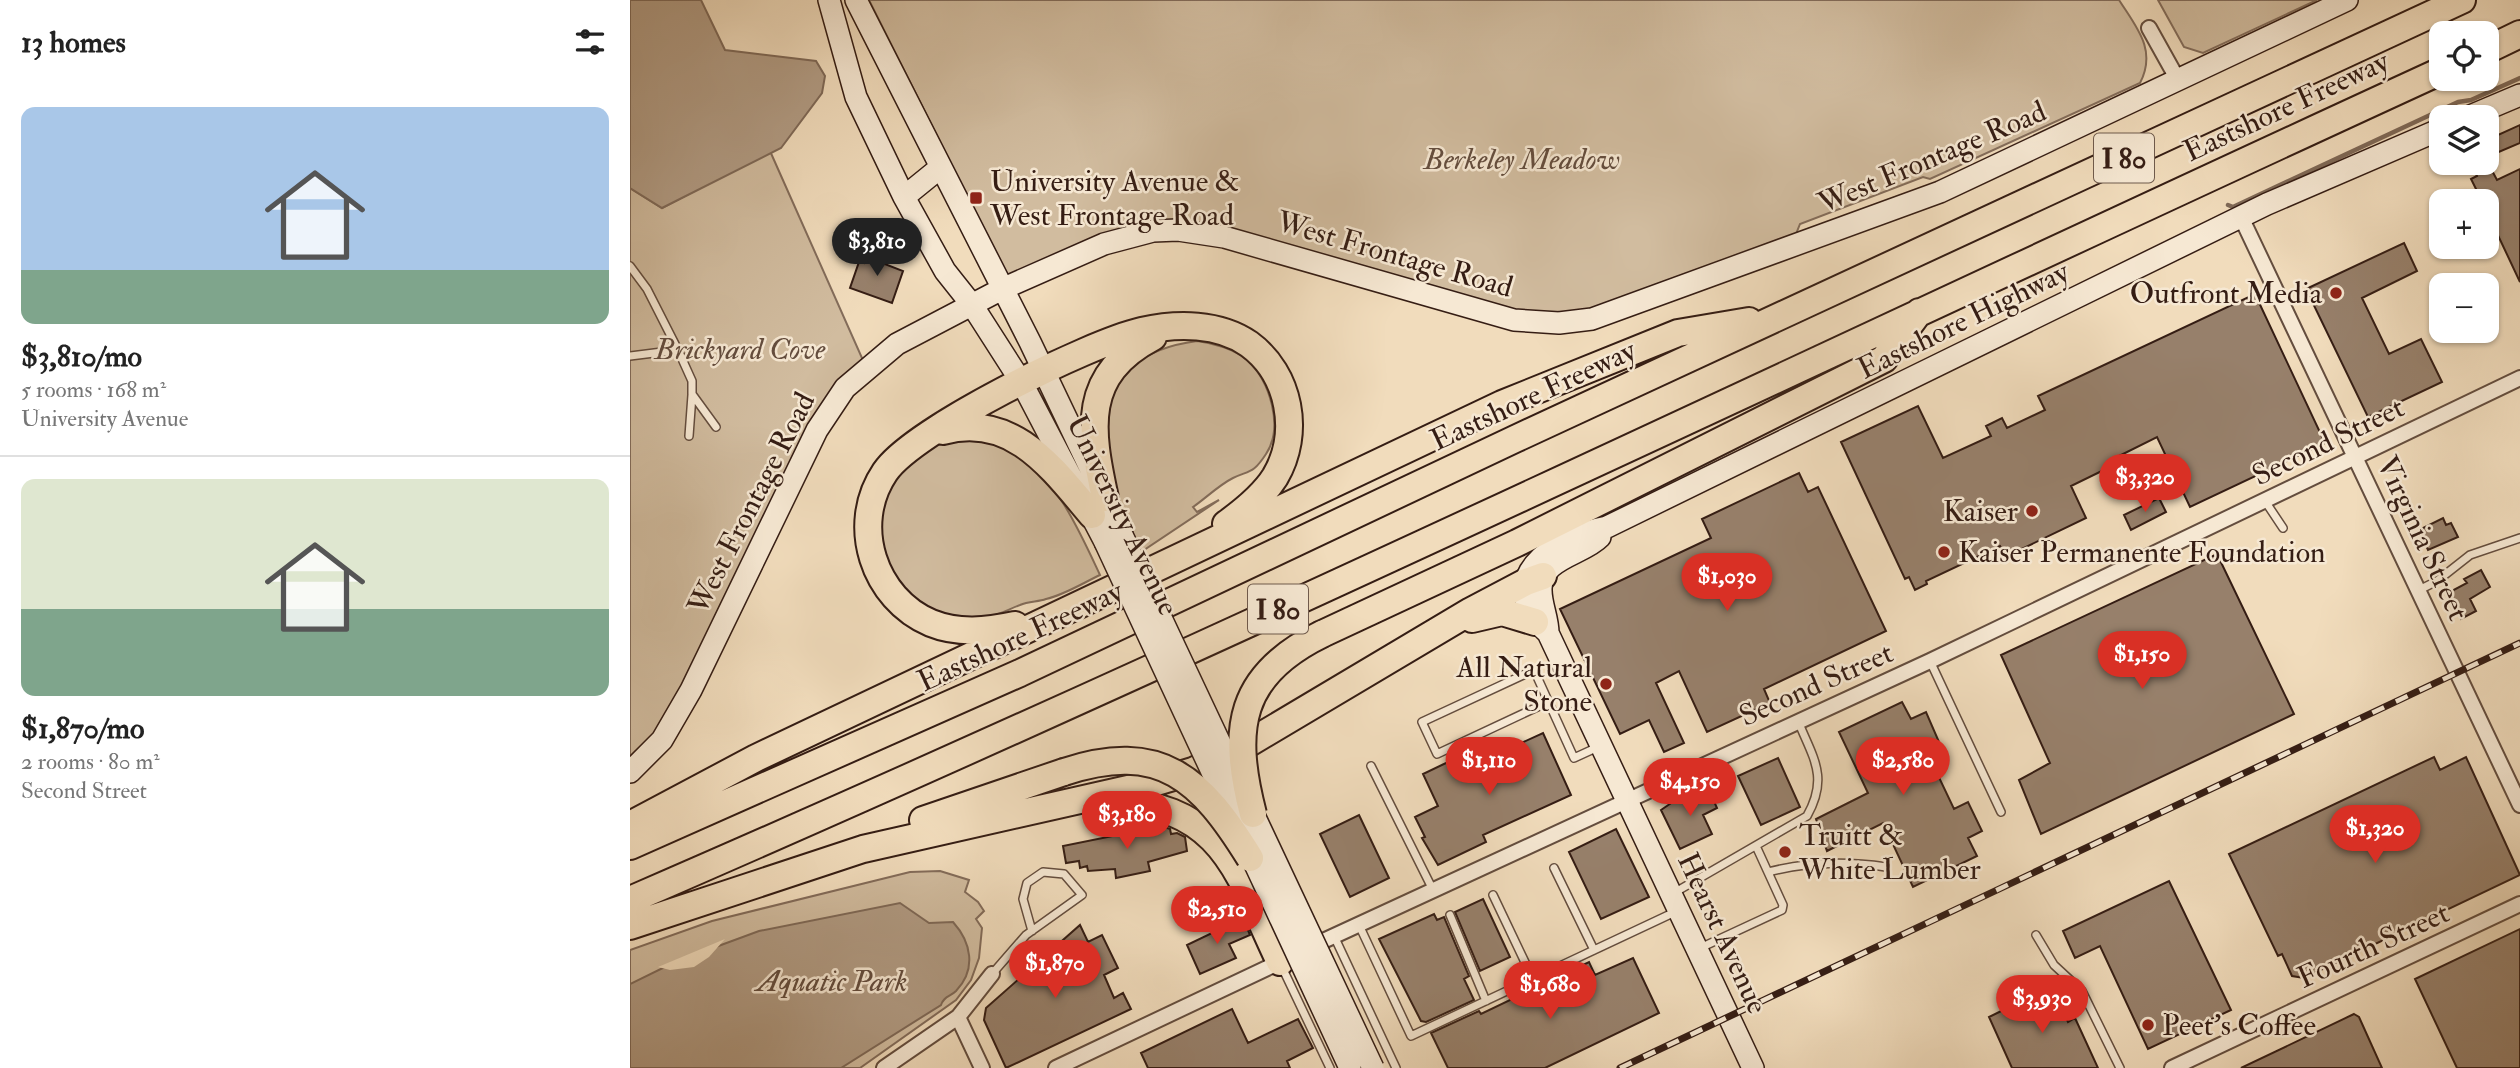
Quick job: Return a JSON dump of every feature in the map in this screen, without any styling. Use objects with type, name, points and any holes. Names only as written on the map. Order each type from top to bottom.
[{"type":"highway","name":"Eastshore Freeway","points":[[630,846],[1020,673],[2462,0]]},
{"type":"highway","points":[[2499,44],[2520,34]]},
{"type":"highway","name":"Eastshore Freeway","points":[[630,900],[945,761],[1541,489],[2429,77]]},
{"type":"highway","points":[[1253,814],[1240,743],[1247,702],[1257,684],[1280,660],[1322,634],[1517,544],[1884,359],[1922,310]]},
{"type":"highway","points":[[630,825],[756,758],[1153,569],[1562,379],[1678,333],[1785,315]]},
{"type":"highway","points":[[1079,604],[1014,625],[973,630],[945,627],[909,610],[892,594],[880,575],[869,546],[868,525],[877,486],[886,470],[904,451],[933,430],[1033,377],[1130,334],[1182,327],[1219,330],[1245,342],[1260,354],[1276,373],[1285,396],[1289,439],[1275,477],[1256,499],[1223,527],[1153,569]]},
{"type":"highway","points":[[1098,506],[1092,430],[1100,391],[1112,369],[1127,353],[1152,337],[1182,327]]},
{"type":"highway","points":[[904,451],[947,430],[972,427],[996,430],[1017,439],[1037,453],[1098,506]]},
{"type":"highway","points":[[630,926],[873,846],[1146,785],[1209,765],[1534,579]]},
{"type":"highway","points":[[1420,644],[1490,613],[1509,613],[1542,627]]},
{"type":"highway","points":[[788,872],[879,835],[1064,772],[1098,762],[1126,760],[1145,761],[1173,770],[1210,800],[1250,858]]},
{"type":"highway","points":[[1051,805],[1088,800],[1125,801],[1160,807],[1194,821],[1214,839],[1232,864],[1280,962]]},
{"type":"street","name":"University Avenue","points":[[829,0],[856,97],[904,197],[944,271],[1033,377]]},
{"type":"street","name":"University Avenue","points":[[856,0],[1002,289],[1033,377],[1253,814],[1373,1068]]},
{"type":"street","name":"West Frontage Road","points":[[630,772],[662,740],[691,690],[813,438],[835,401],[855,377],[891,348],[1002,289],[1104,244],[1153,231],[1178,230],[1224,237],[1514,320],[1559,323],[1592,320],[1940,192],[2347,0]]},
{"type":"street","points":[[2150,28],[2178,80]]},
{"type":"street","points":[[2496,105],[2520,95]]},
{"type":"street","name":"Eastshore Highway","points":[[1534,579],[1530,569],[1542,553],[1592,530],[1607,527],[2242,219],[2267,204],[2429,134]]},
{"type":"street","points":[[904,197],[941,167]]},
{"type":"street","name":"Virginia Street","points":[[2242,219],[2520,805]]},
{"type":"street","name":"Second Street","points":[[1055,1068],[1626,799],[1930,661],[2520,378]]},
{"type":"street","name":"University Avenue","points":[[1114,538],[1250,858],[1350,1068]]},
{"type":"street","name":"Hearst Avenue","points":[[1534,579],[1525,596],[1601,746],[1753,1068]]},
{"type":"street","name":"Fourth Street","points":[[2172,1068],[2520,904]]},
{"type":"street","points":[[884,1068],[958,1017],[992,974]]},
{"type":"street","points":[[958,1017],[982,1068]]},
{"type":"lane","points":[[630,265],[647,289],[692,381],[689,436]]},
{"type":"lane","points":[[630,356],[678,351]]},
{"type":"lane","points":[[692,394],[716,427]]},
{"type":"lane","points":[[2265,500],[2283,528]]},
{"type":"lane","points":[[2419,590],[2437,581],[2470,555],[2520,538]]},
{"type":"lane","points":[[1930,661],[2001,812]]},
{"type":"lane","points":[[1548,702],[1437,754],[1422,722],[1534,670],[1574,758],[1601,746]]},
{"type":"lane","points":[[1359,925],[1411,1036],[1594,950],[1675,902],[1756,846],[1807,816],[1813,805],[1819,776],[1798,721]]},
{"type":"lane","points":[[1371,766],[1433,890]]},
{"type":"lane","points":[[1697,949],[1782,910],[1783,905],[1756,846]]},
{"type":"lane","points":[[1768,872],[1800,864],[1857,862],[1886,867]]},
{"type":"lane","points":[[1554,868],[1594,950]]},
{"type":"lane","points":[[992,974],[1031,931],[1082,895],[1064,874],[1055,871],[1035,876],[1027,883],[1023,899],[1031,931]]},
{"type":"lane","points":[[1493,895],[1533,979]]},
{"type":"lane","points":[[1450,915],[1486,1001]]},
{"type":"lane","points":[[2036,935],[2054,965],[2082,991],[2119,1068]]},
{"type":"lane","points":[[1334,936],[1396,1068]]},
{"type":"lane","points":[[1280,962],[1331,1068]]},
{"type":"green space","name":"Berkeley Meadow","points":[[869,0],[2119,0],[2143,40],[2146,60],[2140,83],[1930,179],[1923,177],[1800,224],[1794,239],[1721,267],[1545,323],[1178,230],[1002,289],[955,172]]},
{"type":"green space","points":[[2158,0],[2317,0],[2203,53],[2184,47]]},
{"type":"green space","name":"Brickyard Cove","points":[[770,151],[866,367],[855,377],[691,690],[630,772],[630,188],[662,208]]},
{"type":"green space","points":[[1197,341],[1236,353],[1255,369],[1272,405],[1274,431],[1271,443],[1262,460],[1251,471],[1228,481],[1193,507],[1197,512],[1219,500],[1141,552],[1126,519],[1107,452],[1106,421],[1113,393],[1129,369],[1156,351]]},
{"type":"green space","points":[[981,439],[1009,447],[1042,475],[1065,506],[1100,575],[1067,592],[978,619],[936,612],[910,595],[892,572],[882,544],[882,514],[890,486],[909,462],[938,444],[953,440]]},
{"type":"green space","name":"Aquatic Park","points":[[940,871],[969,880],[965,892],[978,902],[984,911],[976,919],[982,928],[979,958],[971,980],[956,1000],[860,1068],[630,1068],[630,950],[712,921],[910,872]]},
{"type":"shaded area","points":[[630,0],[701,0],[725,50],[816,61],[825,76],[822,93],[781,148],[662,208],[630,188]]},
{"type":"shaded area","name":"Aquatic Park","points":[[900,903],[929,923],[953,922],[967,947],[967,974],[963,983],[945,998],[941,1005],[841,1068],[630,1068],[630,984],[675,962],[759,931]]},
{"type":"pier","points":[[725,939],[709,957],[694,967],[670,970],[658,967]]},
{"type":"building","points":[[2520,125],[2520,143],[2499,152],[2499,135]]},
{"type":"building","points":[[2520,169],[2520,282],[2499,237],[2499,189],[2476,189],[2471,179],[2494,175],[2497,180]]},
{"type":"building","points":[[2404,243],[2417,271],[2362,298],[2389,354],[2421,339],[2442,382],[2368,417],[2306,289]]},
{"type":"building","points":[[869,252],[884,258],[882,263],[903,271],[892,303],[850,288],[859,262],[864,263]]},
{"type":"building","points":[[2255,294],[2325,443],[2190,507],[2157,437],[2113,459],[2112,466],[2071,486],[2086,518],[2005,557],[2000,546],[1926,581],[1927,584],[1915,590],[1909,577],[1905,579],[1841,442],[1918,406],[1943,458],[1991,436],[1986,426],[2002,418],[2007,428],[2045,410],[2038,396]]},
{"type":"building","points":[[1799,473],[1808,492],[1818,487],[1886,631],[1764,689],[1770,703],[1707,732],[1679,671],[1656,683],[1684,743],[1664,752],[1649,720],[1620,734],[1560,609],[1711,538],[1702,519]]},
{"type":"building","points":[[2159,498],[2166,512],[2131,530],[2124,515]]},
{"type":"building","points":[[2443,518],[2446,525],[2451,523],[2458,537],[2428,550],[2419,530]]},
{"type":"building","points":[[2217,554],[2294,714],[2041,834],[2019,780],[2050,763],[2001,655]]},
{"type":"building","points":[[2481,570],[2490,587],[2470,599],[2476,611],[2461,619],[2448,593],[2467,583],[2464,579]]},
{"type":"building","points":[[1902,702],[1911,719],[1926,712],[1939,742],[1925,748],[1954,809],[1968,802],[1982,831],[1968,838],[1977,856],[1913,887],[1883,823],[1827,851],[1816,819],[1868,793],[1839,732]]},
{"type":"building","points":[[1543,733],[1571,795],[1483,835],[1486,842],[1438,865],[1422,838],[1425,837],[1415,817],[1438,806],[1423,774],[1448,762],[1454,774]]},
{"type":"building","points":[[2434,757],[2440,770],[2466,757],[2520,875],[2304,978],[2292,976],[2282,954],[2278,956],[2229,854]]},
{"type":"building","points":[[1778,758],[1800,807],[1761,825],[1738,776]]},
{"type":"building","points":[[1708,788],[1717,808],[1703,815],[1712,834],[1680,849],[1661,810],[1683,795],[1684,799]]},
{"type":"building","points":[[1359,815],[1389,878],[1350,897],[1320,834]]},
{"type":"building","points":[[1162,826],[1170,829],[1171,834],[1177,833],[1185,837],[1187,851],[1148,862],[1150,871],[1116,878],[1115,869],[1088,871],[1087,866],[1080,868],[1079,861],[1066,863],[1063,846]]},
{"type":"building","points":[[1616,829],[1649,897],[1601,919],[1569,852]]},
{"type":"building","points":[[2169,881],[2231,1010],[2148,1049],[2100,946],[2075,958],[2063,931]]},
{"type":"building","points":[[1483,899],[1510,957],[1480,971],[1455,912]]},
{"type":"building","points":[[1434,914],[1437,920],[1444,917],[1469,976],[1464,979],[1474,1000],[1426,1022],[1421,1021],[1379,939]]},
{"type":"building","points":[[1243,918],[1250,935],[1229,944],[1236,958],[1200,974],[1187,945]]},
{"type":"building","points":[[1080,925],[1088,942],[1102,935],[1118,968],[1104,975],[1114,998],[1123,993],[1131,1009],[1006,1068],[984,1020],[986,1008]]},
{"type":"building","points":[[2520,929],[2520,1068],[2457,1068],[2415,979]]},
{"type":"building","points":[[1633,958],[1659,1013],[1545,1068],[1448,1068],[1431,1033],[1479,1011],[1481,1014],[1589,962],[1595,975]]},
{"type":"building","points":[[2052,986],[2068,1022],[2075,1018],[2098,1068],[2012,1068],[1989,1017]]},
{"type":"building","points":[[1232,1009],[1248,1043],[1298,1019],[1313,1048],[1287,1061],[1290,1068],[1148,1068],[1141,1053]]},
{"type":"building","points":[[2354,1014],[2359,1017],[2382,1068],[2241,1068]]},
{"type":"waterway","points":[[2228,205],[2233,207],[2458,102],[2471,100],[2520,78]]},
{"type":"railway","points":[[1620,1068],[2520,643]]},
{"type":"place","name":"University Avenue & West Frontage Road","points":[[976,198]]},
{"type":"place","name":"Outfront Media","points":[[2336,293]]},
{"type":"place","name":"Kaiser","points":[[2032,511]]},
{"type":"place","name":"Kaiser Permanente Foundation","points":[[1944,552]]},
{"type":"place","name":"All Natural Stone","points":[[1606,684]]},
{"type":"place","name":"Truitt & White Lumber","points":[[1785,852]]},
{"type":"place","name":"Peet's Coffee","points":[[2148,1025]]}]
